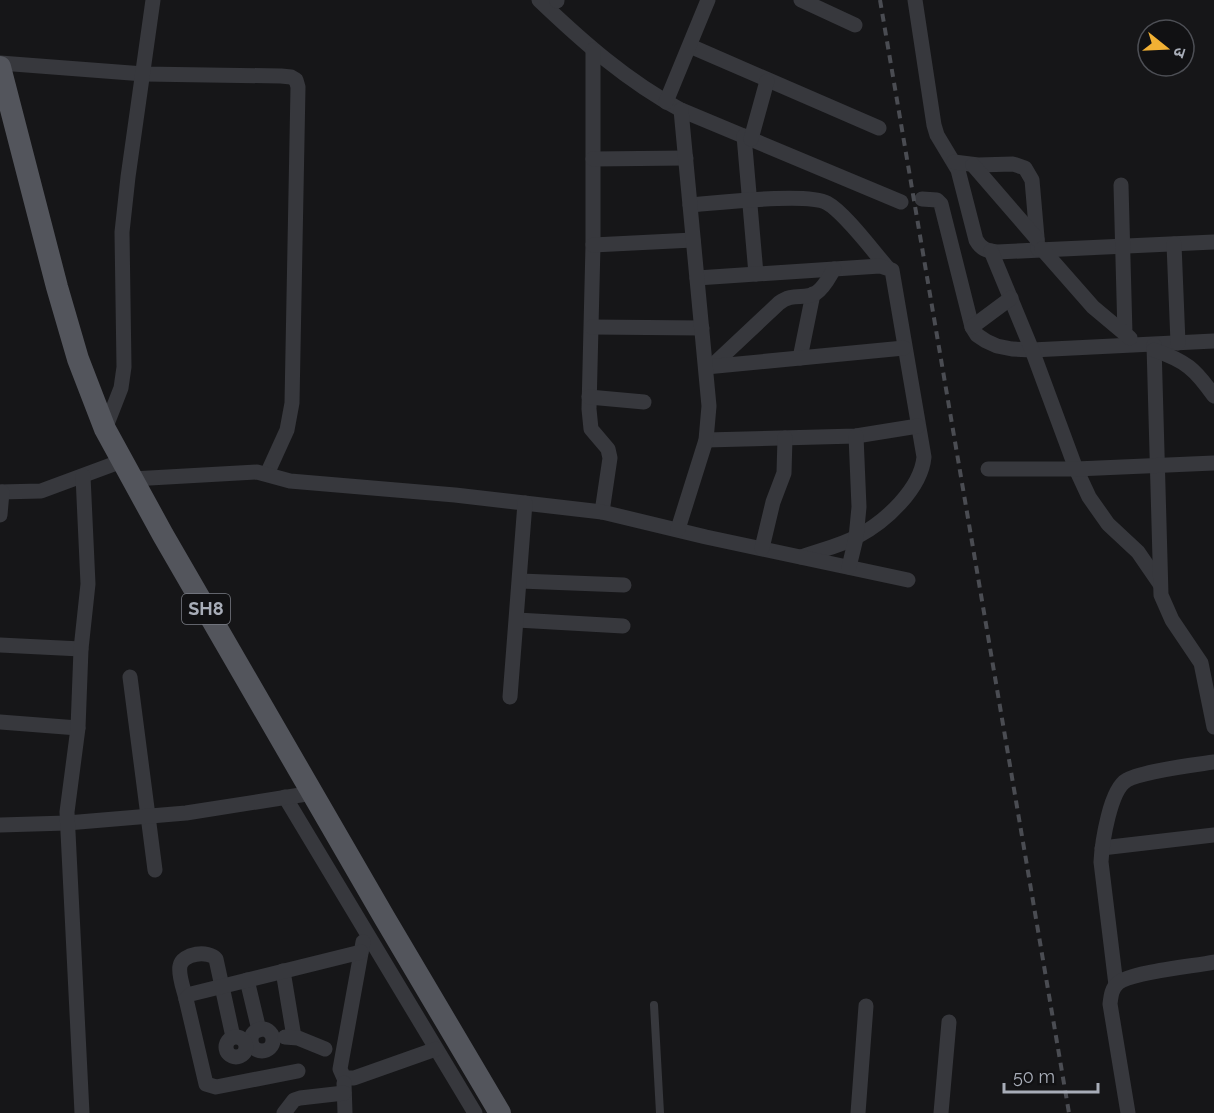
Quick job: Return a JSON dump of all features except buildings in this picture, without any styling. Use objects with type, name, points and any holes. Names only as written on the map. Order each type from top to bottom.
[{"type":"main road","name":"SH8","points":[[0,65],[63,308],[78,360],[105,429],[313,793],[500,1113]]},
{"type":"street","points":[[105,429],[121,388],[124,367],[122,232],[153,0]]},
{"type":"street","points":[[666,102],[708,0]]},
{"type":"street","points":[[801,0],[855,25]]},
{"type":"street","points":[[915,0],[934,125],[937,135],[961,178],[976,240],[980,247],[991,251],[1039,246],[1122,246],[1214,242]]},
{"type":"street","points":[[551,1],[593,50],[666,102],[901,202]]},
{"type":"street","points":[[690,45],[767,81],[879,128]]},
{"type":"street","points":[[593,50],[593,245],[589,397],[591,429],[608,449],[610,458],[602,512]]},
{"type":"street","points":[[0,65],[144,74],[281,76],[296,80],[298,87],[292,403],[287,430],[267,474]]},
{"type":"street","points":[[756,274],[748,137],[767,81]]},
{"type":"street","points":[[678,529],[706,440],[710,366],[702,328],[681,110]]},
{"type":"street","points":[[593,159],[686,158]]},
{"type":"street","points":[[954,162],[973,165],[1013,164],[1025,168],[1032,180],[1039,246]]},
{"type":"street","points":[[973,165],[1039,246],[1093,307],[1125,334],[1192,368],[1214,396]]},
{"type":"street","points":[[1120,185],[1125,334]]},
{"type":"street","points":[[922,199],[930,198],[941,204],[972,327],[976,335],[998,346],[1032,350],[1150,347],[1214,341]]},
{"type":"street","points":[[690,205],[750,200],[810,199],[828,203],[892,270],[895,278],[904,348],[924,457],[921,472],[916,482],[881,522],[856,538],[801,557]]},
{"type":"street","points":[[593,245],[693,240]]},
{"type":"street","points":[[1174,244],[1178,343]]},
{"type":"street","points":[[991,251],[1032,350],[1076,469],[1094,506],[1108,524],[1138,552],[1160,584]]},
{"type":"street","points":[[697,278],[887,267]]},
{"type":"street","points":[[710,366],[783,299],[813,294],[825,284],[834,269]]},
{"type":"street","points":[[800,358],[813,294]]},
{"type":"street","points":[[972,327],[1011,298]]},
{"type":"street","points":[[592,327],[702,328]]},
{"type":"street","points":[[1150,347],[1158,465],[1161,595],[1172,620],[1207,660],[1214,727]]},
{"type":"street","points":[[710,366],[904,348]]},
{"type":"street","points":[[589,397],[644,402]]},
{"type":"street","points":[[706,440],[856,436],[918,426]]},
{"type":"street","points":[[849,567],[856,538],[859,507],[856,436]]},
{"type":"street","points":[[762,548],[773,501],[784,473],[785,438]]},
{"type":"street","points":[[988,469],[1076,469],[1214,463]]},
{"type":"street","points":[[0,515],[1,492],[41,491],[83,476],[127,470],[246,471],[290,481],[602,512],[908,580]]},
{"type":"street","points":[[82,1113],[67,823],[68,798],[78,728],[81,649],[88,584],[83,476]]},
{"type":"street","points":[[510,697],[518,620],[525,503]]},
{"type":"street","points":[[520,580],[624,585]]},
{"type":"street","points":[[518,620],[623,626]]},
{"type":"street","points":[[0,645],[81,649]]},
{"type":"street","points":[[130,677],[155,870]]},
{"type":"street","points":[[0,722],[78,728]]},
{"type":"street","points":[[1116,985],[1101,862],[1102,848],[1115,795],[1120,785],[1135,776],[1214,762]]},
{"type":"street","points":[[0,825],[67,823],[149,816],[207,810],[313,793]]},
{"type":"street","points":[[285,797],[475,1113]]},
{"type":"street","points":[[1102,848],[1214,835]]},
{"type":"street","points":[[345,1113],[344,1085],[340,1069],[365,931]]},
{"type":"street","points":[[186,999],[191,994],[361,952]]},
{"type":"street","points":[[243,1082],[237,1057],[244,1054],[246,1045],[243,1039],[233,1037],[216,959],[213,955],[205,953],[185,959],[180,966],[180,971],[206,1084],[216,1087],[243,1082],[298,1071]]},
{"type":"street","points":[[1128,1113],[1110,1004],[1111,993],[1116,985],[1130,977],[1214,962]]},
{"type":"street","points":[[283,971],[294,1037]]},
{"type":"street","points":[[247,980],[260,1030],[267,1030],[273,1039],[294,1037],[325,1049]]},
{"type":"street","points":[[858,1113],[866,1006]]},
{"type":"street","points":[[941,1113],[949,1022]]},
{"type":"street","points":[[285,1112],[294,1100],[344,1085],[354,1078],[436,1050]]},
{"type":"lane","points":[[654,1005],[660,1113]]},
{"type":"railway","points":[[880,0],[1069,1113]]}]
